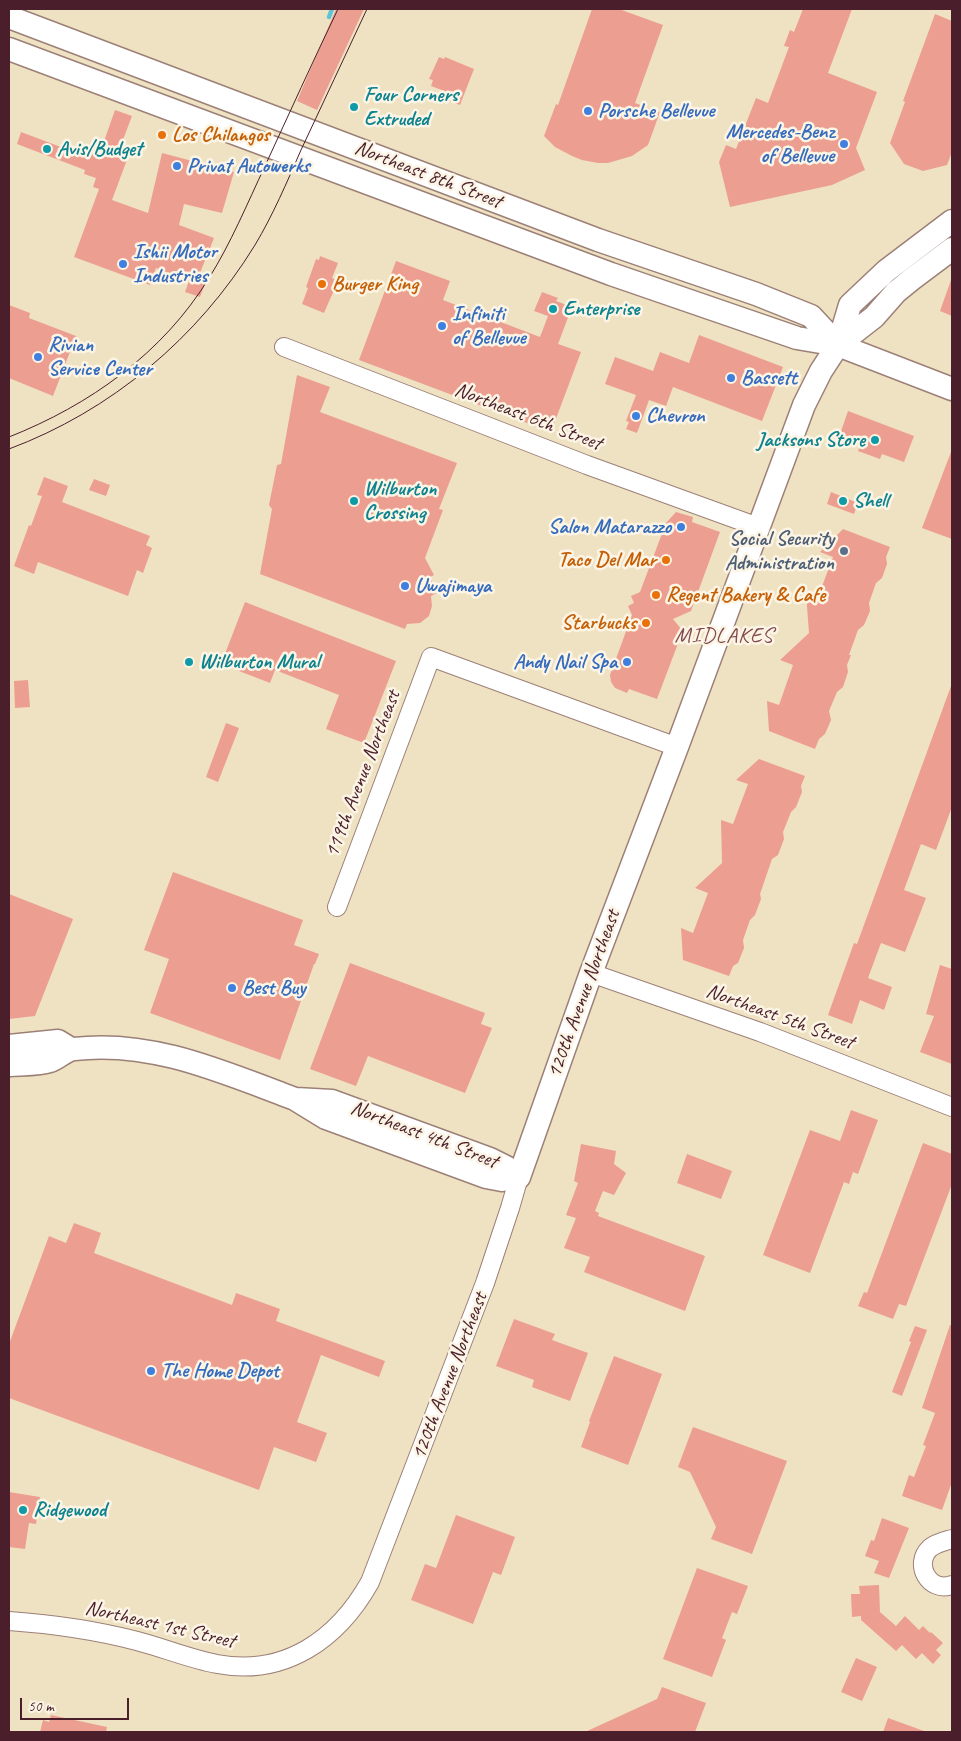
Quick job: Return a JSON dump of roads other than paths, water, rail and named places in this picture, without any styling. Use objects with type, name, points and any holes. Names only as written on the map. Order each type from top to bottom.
[{"type":"main road","points":[[9,51],[18,16]]},
{"type":"main road","name":"Northeast 8th Street","points":[[18,16],[598,240],[756,294],[811,316],[838,345]]},
{"type":"main road","name":"Northeast 8th Street","points":[[9,51],[654,289],[797,338],[838,345],[952,388]]},
{"type":"main road","name":"120th Avenue Northeast","points":[[838,345],[850,305],[886,271],[952,222]]},
{"type":"main road","name":"120th Avenue Northeast","points":[[519,1177],[557,1064],[804,405],[821,370],[838,345],[874,317],[896,292],[952,249]]},
{"type":"main road","name":"Northeast 4th Street","points":[[9,1046],[58,1042],[71,1049]]},
{"type":"main road","name":"Northeast 4th Street","points":[[9,1065],[50,1061],[71,1049],[104,1047],[163,1054],[194,1062],[295,1099],[326,1118],[486,1177],[502,1180],[519,1177]]},
{"type":"street","name":"Northeast 6th Street","points":[[284,347],[513,436],[758,527]]},
{"type":"street","name":"119th Avenue Northeast","points":[[337,907],[431,657],[677,747]]},
{"type":"street","name":"Northeast 5th Street","points":[[591,972],[760,1032],[952,1107]]},
{"type":"street","name":"120th Avenue Northeast","points":[[326,1637],[362,1598],[370,1582],[485,1283],[519,1177]]},
{"type":"street","points":[[952,1539],[939,1543],[929,1549],[924,1559],[923,1569],[926,1578],[933,1584],[942,1587],[952,1585]]},
{"type":"street","name":"Northeast 1st Street","points":[[9,1621],[61,1626],[136,1641],[219,1665],[247,1666],[288,1659],[306,1651],[326,1637]]},
{"type":"waterway","points":[[329,17],[332,9]]},
{"type":"tram line","points":[[9,437],[68,409],[122,374],[147,353],[191,305],[217,265],[232,237],[338,9]]},
{"type":"tram line","points":[[9,449],[47,433],[117,392],[149,368],[207,311],[232,279],[268,222],[367,9]]},
{"type":"place","name":"Four Corners Extruded","points":[[354,107]]},
{"type":"place","name":"Porsche Bellevue","points":[[588,111]]},
{"type":"place","name":"Los Chilangos","points":[[162,135]]},
{"type":"place","name":"Mercedes-Benz of Bellevue","points":[[844,144]]},
{"type":"place","name":"Avis/Budget","points":[[47,149]]},
{"type":"place","name":"Privat Autowerks","points":[[177,166]]},
{"type":"place","name":"Ishii Motor Industries","points":[[123,264]]},
{"type":"place","name":"Burger King","points":[[322,284]]},
{"type":"place","name":"Enterprise","points":[[553,309]]},
{"type":"place","name":"Infiniti of Bellevue","points":[[442,326]]},
{"type":"place","name":"Rivian Service Center","points":[[38,357]]},
{"type":"place","name":"Bassett","points":[[731,378]]},
{"type":"place","name":"Chevron","points":[[636,416]]},
{"type":"place","name":"Jacksons Store","points":[[875,440]]},
{"type":"place","name":"Wilburton Crossing","points":[[354,501]]},
{"type":"place","name":"Shell","points":[[843,501]]},
{"type":"place","name":"Salon Matarazzo","points":[[681,527]]},
{"type":"place","name":"Social Security Administration","points":[[844,551]]},
{"type":"place","name":"Taco Del Mar","points":[[666,560]]},
{"type":"place","name":"Uwajimaya","points":[[405,586]]},
{"type":"place","name":"Regent Bakery & Cafe","points":[[656,595]]},
{"type":"place","name":"Starbucks","points":[[646,623]]},
{"type":"place","name":"Wilburton Mural","points":[[189,662]]},
{"type":"place","name":"Andy Nail Spa","points":[[627,662]]},
{"type":"place","name":"Best Buy","points":[[232,988]]},
{"type":"place","name":"The Home Depot","points":[[151,1371]]},
{"type":"place","name":"Ridgewood","points":[[23,1510]]},
{"type":"district","name":"MIDLAKES","points":[[724,636]]}]
